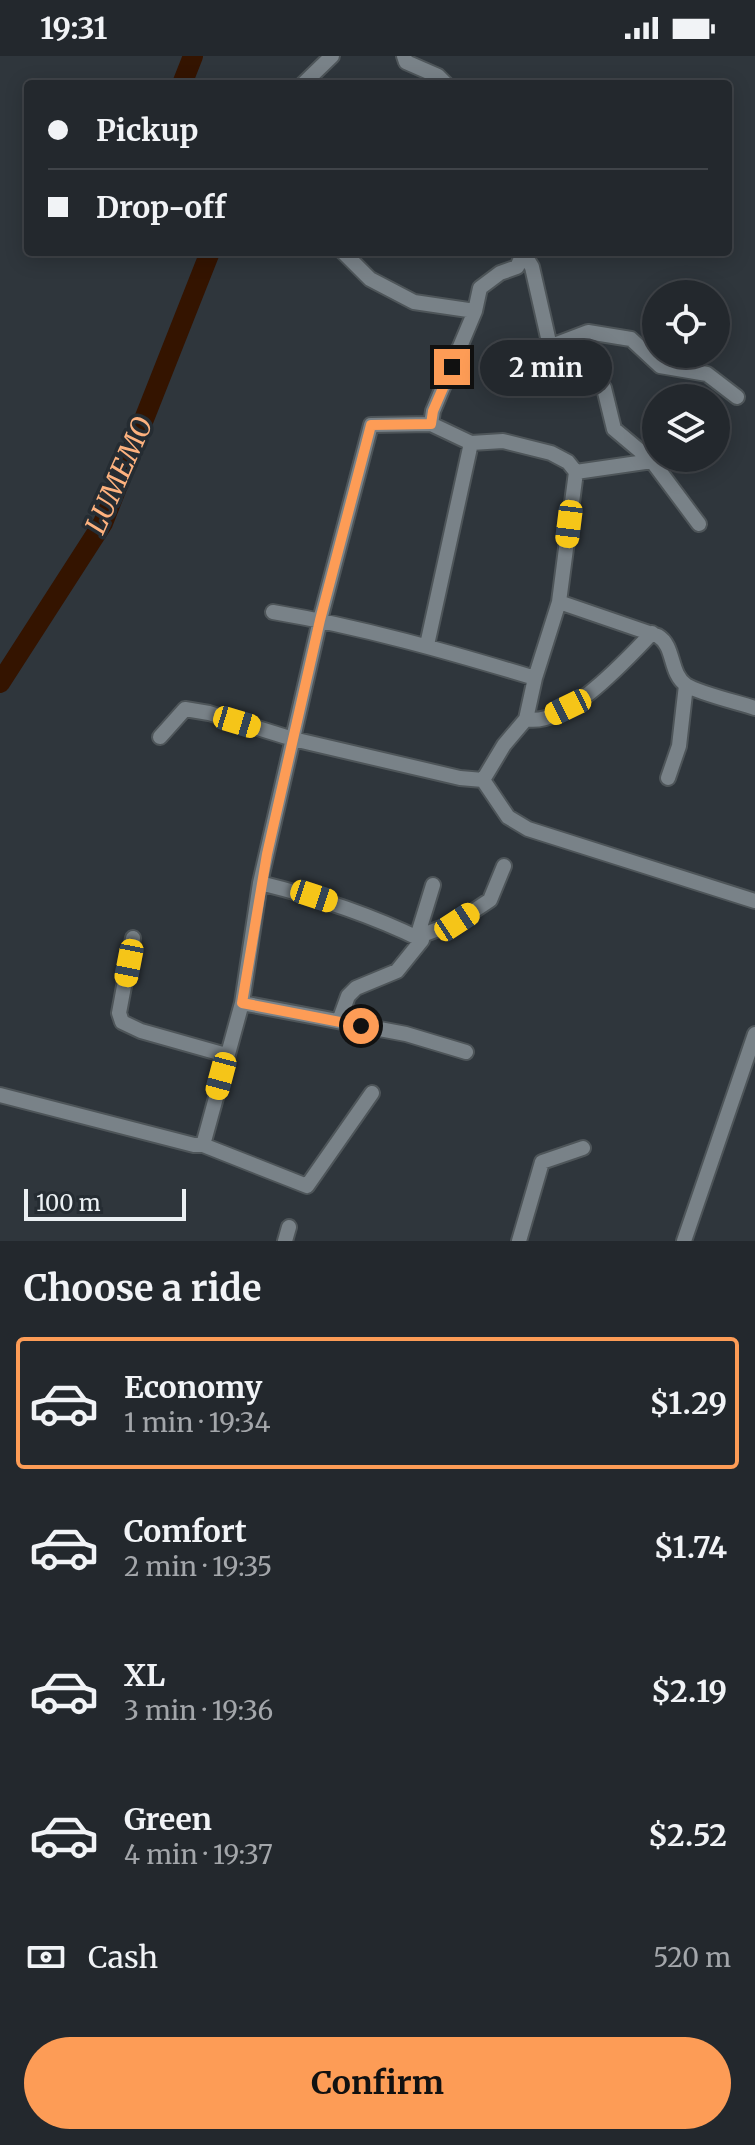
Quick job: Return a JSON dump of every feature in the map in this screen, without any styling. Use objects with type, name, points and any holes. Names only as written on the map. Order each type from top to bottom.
[{"type":"street","points":[[307,80],[332,56]]},
{"type":"street","points":[[404,56],[406,62],[442,80]]},
{"type":"street","points":[[347,256],[370,279],[414,302],[475,311]]},
{"type":"street","points":[[431,424],[433,411],[475,311],[480,288],[500,273],[517,267],[522,256]]},
{"type":"street","points":[[526,256],[532,267],[549,342],[577,356],[604,388],[614,429],[642,453]]},
{"type":"street","points":[[554,345],[588,332],[631,339],[660,366],[707,374],[737,397]]},
{"type":"street","points":[[203,1145],[242,1003],[260,883],[320,620],[371,425],[431,424],[471,443],[503,441],[551,453],[568,462],[576,472],[559,602],[535,678],[526,719],[504,745],[483,780]]},
{"type":"street","points":[[427,645],[471,443]]},
{"type":"street","points":[[576,472],[642,462]]},
{"type":"street","points":[[660,472],[699,524]]},
{"type":"street","points":[[559,602],[664,639],[674,669],[686,685],[755,708]]},
{"type":"street","points":[[273,612],[427,645],[535,678]]},
{"type":"street","points":[[526,719],[538,722],[568,707],[607,678],[652,633]]},
{"type":"street","points":[[668,778],[679,746],[686,685]]},
{"type":"street","points":[[160,737],[185,709],[209,713],[293,739],[460,778],[483,780]]},
{"type":"street","points":[[483,780],[508,817],[528,829],[755,901]]},
{"type":"street","points":[[417,937],[457,922],[490,900],[504,866]]},
{"type":"street","points":[[260,883],[314,896],[370,915],[422,940],[397,971],[356,988],[348,996],[339,1021]]},
{"type":"street","points":[[417,937],[433,885]]},
{"type":"street","points":[[133,938],[119,1013],[122,1022],[141,1031],[226,1055]]},
{"type":"street","points":[[242,1003],[406,1034],[466,1052]]},
{"type":"street","points":[[684,1241],[755,1034]]},
{"type":"street","points":[[0,1095],[203,1145],[307,1186],[372,1093]]},
{"type":"street","points":[[519,1241],[542,1162],[583,1148]]},
{"type":"waterway","name":"LUMEMO","points":[[184,80],[193,56]]},
{"type":"waterway","name":"LUMEMO","points":[[0,683],[103,523],[208,256]]},
{"type":"route","points":[[361,1026],[242,1003],[260,883],[320,620],[371,425],[431,424],[433,411],[452,367]]}]
